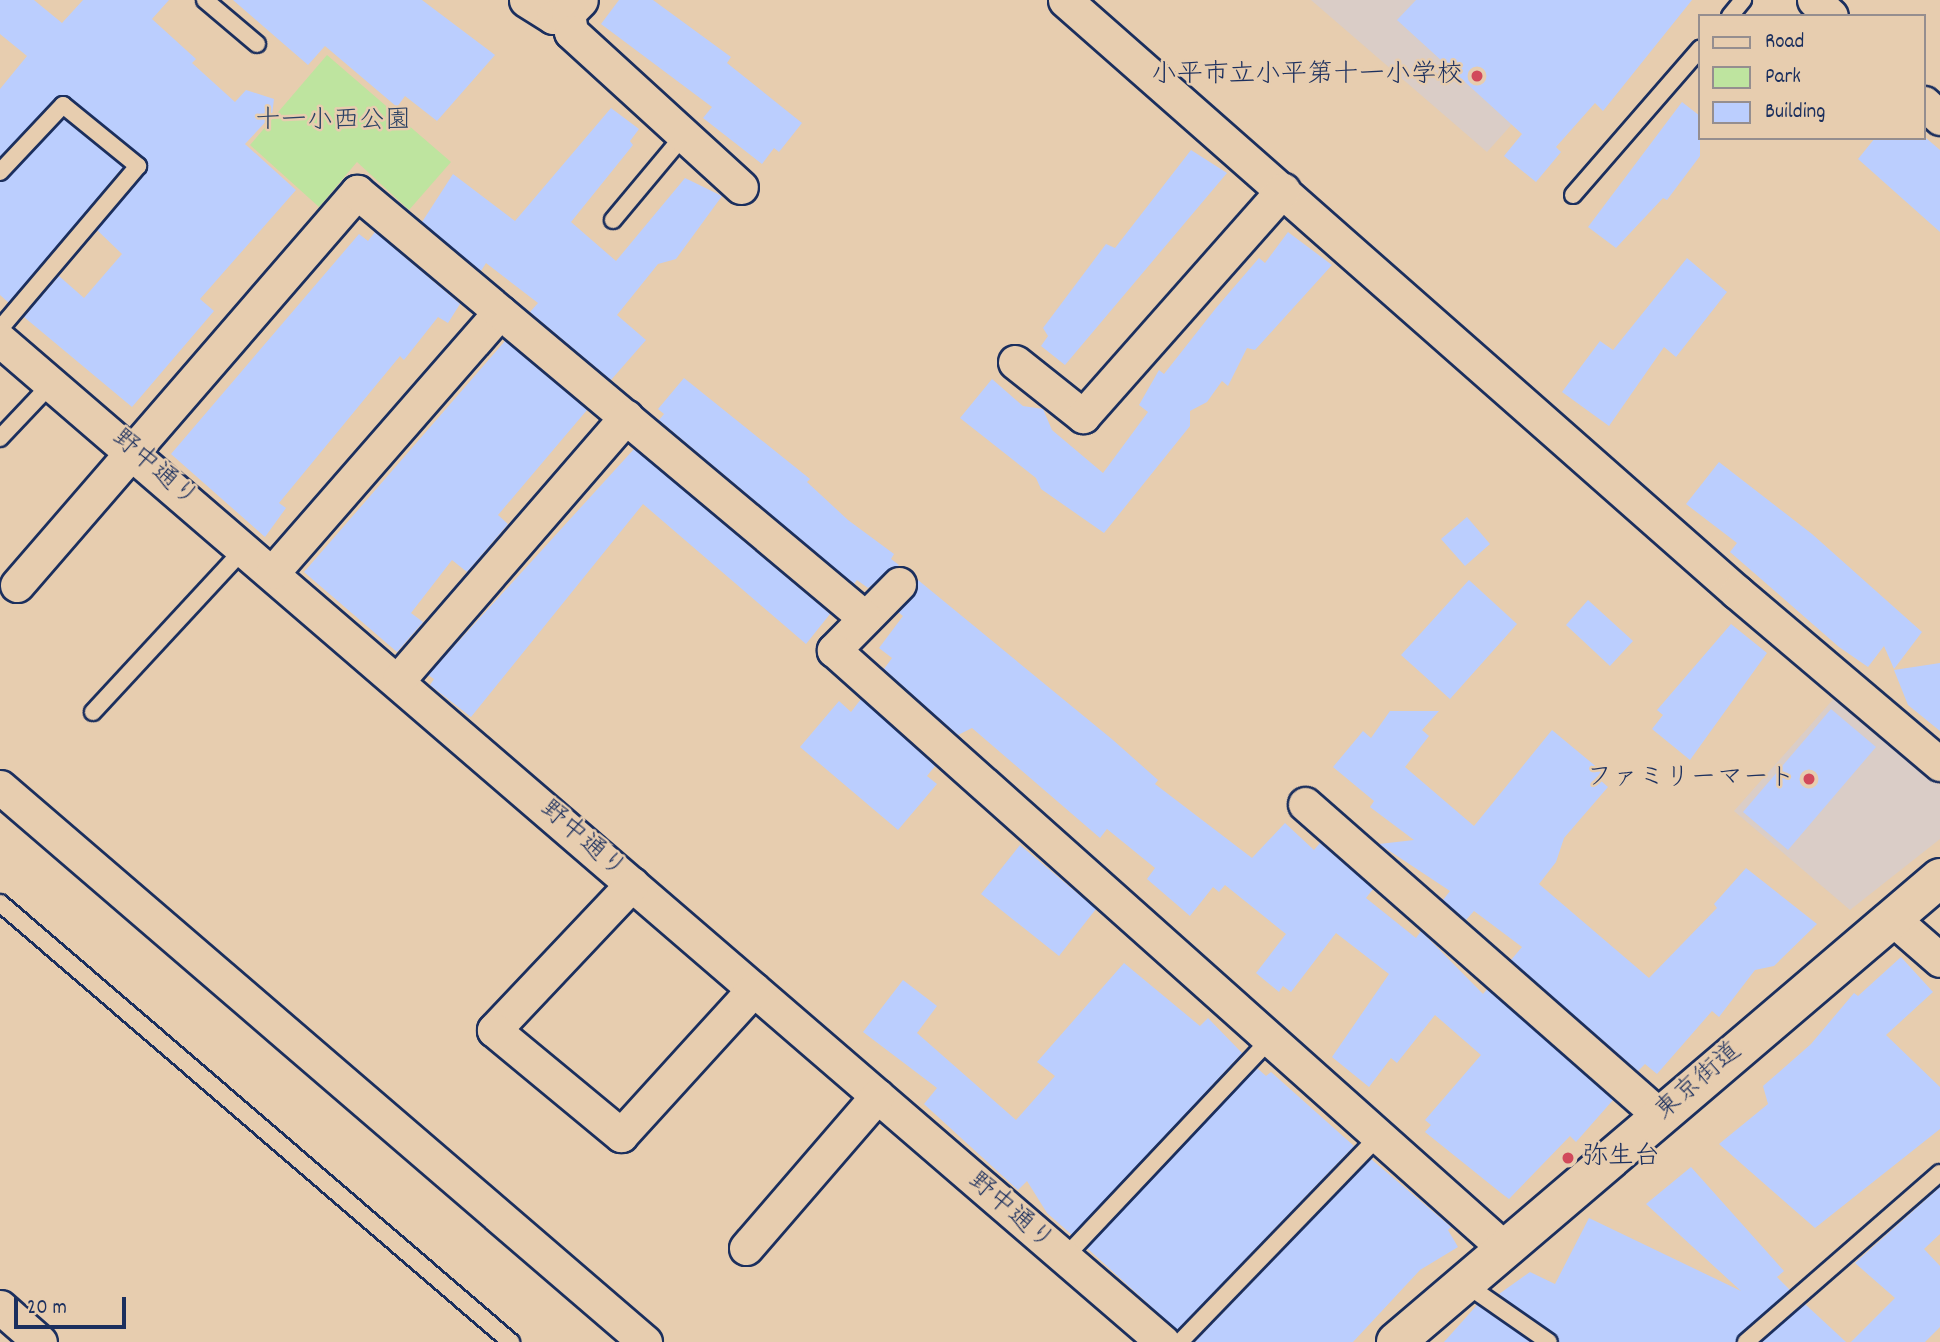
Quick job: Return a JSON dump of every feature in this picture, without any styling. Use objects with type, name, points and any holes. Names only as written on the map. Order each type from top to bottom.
[{"type":"main road","name":"東京街道","points":[[1396,1342],[1940,878]]},
{"type":"street","points":[[526,0],[543,15],[574,7],[571,32],[741,187]]},
{"type":"street","points":[[1065,0],[1737,592],[1940,764]]},
{"type":"street","points":[[1814,0],[1829,14]]},
{"type":"street","points":[[1926,105],[1940,118]]},
{"type":"street","points":[[1015,362],[1083,416],[1283,190]]},
{"type":"street","points":[[18,585],[357,192],[865,618]]},
{"type":"street","points":[[273,572],[500,312]]},
{"type":"street","name":"野中通り","points":[[0,340],[135,451],[1062,1259],[1163,1342]]},
{"type":"street","points":[[399,679],[626,418]]},
{"type":"street","points":[[899,584],[834,650],[1504,1248]]},
{"type":"street","points":[[0,787],[645,1342]]},
{"type":"street","points":[[1305,804],[1660,1116]]},
{"type":"street","points":[[632,884],[494,1030],[621,1135],[754,989]]},
{"type":"street","points":[[1893,919],[1940,960]]},
{"type":"street","points":[[746,1248],[877,1096]]},
{"type":"street","points":[[0,1307],[39,1342]]},
{"type":"lane","points":[[205,0],[257,44]]},
{"type":"lane","points":[[1732,14],[1743,0]]},
{"type":"lane","points":[[1573,195],[1699,50]]},
{"type":"lane","points":[[0,172],[63,104],[138,166],[0,329]]},
{"type":"lane","points":[[612,220],[684,135]]},
{"type":"lane","points":[[0,439],[52,383]]},
{"type":"lane","points":[[93,712],[245,548]]},
{"type":"lane","points":[[0,903],[511,1342]]},
{"type":"lane","points":[[1062,1259],[1270,1039]]},
{"type":"lane","points":[[1181,1342],[1379,1136]]},
{"type":"lane","points":[[1746,1342],[1940,1173]]},
{"type":"lane","points":[[1464,1283],[1549,1342]]},
{"type":"shaded area","name":"小平市立小平第十一小学校","points":[[1311,0],[1623,0],[1487,152]]},
{"type":"shaded area","points":[[1837,695],[1940,785],[1940,839],[1850,910],[1734,811]]},
{"type":"green space","name":"十一小西公園","points":[[327,55],[451,162],[409,210],[357,162],[319,207],[250,145]]},
{"type":"building","points":[[0,0],[34,0],[62,23],[83,0],[169,0],[152,19],[196,59],[192,63],[235,102],[246,90],[274,99],[272,115],[245,144],[296,190],[200,299],[214,311],[132,407],[24,317],[59,276],[84,298],[122,254],[97,230],[146,173],[148,163],[64,95],[0,157],[0,89],[27,56],[0,34]]},
{"type":"building","points":[[233,0],[422,0],[495,55],[437,121],[405,96],[397,107],[325,46],[308,65]]},
{"type":"building","points":[[619,0],[653,0],[731,57],[727,63],[802,123],[779,152],[774,148],[762,164],[703,118],[712,107],[601,24]]},
{"type":"building","points":[[1416,0],[1692,0],[1603,111],[1595,103],[1556,147],[1561,152],[1536,182],[1504,156],[1522,134],[1397,20]]},
{"type":"building","points":[[1682,102],[1699,115],[1700,156],[1667,200],[1663,198],[1616,248],[1588,227]]},
{"type":"building","points":[[611,108],[639,129],[630,141],[633,145],[571,222],[616,261],[685,178],[722,196],[676,259],[658,264],[617,315],[646,340],[611,380],[530,312],[538,303],[486,263],[481,271],[422,222],[453,174],[515,221]]},
{"type":"building","points":[[64,119],[123,167],[9,303],[0,295],[0,182]]},
{"type":"building","points":[[1926,138],[1940,150],[1940,232],[1858,159],[1873,140]]},
{"type":"building","points":[[1191,150],[1227,173],[1065,365],[1041,346],[1048,336],[1043,328],[1106,244],[1115,248]]},
{"type":"building","points":[[375,232],[460,304],[448,323],[438,317],[404,360],[400,356],[279,503],[286,508],[265,537],[171,454],[359,234],[368,241]]},
{"type":"building","points":[[1288,232],[1332,265],[1255,350],[1247,348],[1228,386],[1222,381],[1207,402],[1190,411],[1190,426],[1104,533],[1041,489],[1036,478],[960,418],[992,379],[1023,406],[1043,409],[1052,430],[1103,473],[1148,412],[1139,405],[1159,370],[1164,374],[1259,258],[1265,263]]},
{"type":"building","points":[[1687,258],[1727,292],[1676,357],[1664,347],[1609,426],[1562,392],[1600,341],[1613,350]]},
{"type":"building","points":[[505,341],[587,410],[498,515],[508,524],[467,572],[452,560],[411,613],[423,622],[397,652],[304,572]]},
{"type":"building","points":[[684,378],[810,479],[807,482],[848,520],[894,554],[891,559],[899,565],[868,588],[857,580],[854,584],[659,420],[664,414],[658,409]]},
{"type":"building","points":[[634,449],[830,614],[806,644],[643,504],[471,717],[430,685],[434,679],[428,675]]},
{"type":"building","points":[[1719,462],[1812,534],[1922,632],[1894,669],[1884,646],[1868,667],[1839,647],[1730,552],[1737,543],[1686,504]]},
{"type":"building","points":[[1467,517],[1490,544],[1465,566],[1441,539]]},
{"type":"building","points":[[918,580],[1113,740],[1158,780],[1155,784],[1252,858],[1285,823],[1314,850],[1320,843],[1373,889],[1366,898],[1416,938],[1421,931],[1483,994],[1487,989],[1613,1100],[1576,1142],[1570,1136],[1509,1199],[1425,1132],[1431,1125],[1425,1120],[1481,1055],[1435,1015],[1397,1063],[1391,1058],[1369,1087],[1332,1057],[1389,974],[1336,933],[1291,992],[1283,986],[1279,992],[1256,973],[1286,934],[1225,885],[1219,892],[1213,887],[1190,916],[1147,879],[1155,868],[1107,829],[1100,838],[972,728],[958,735],[884,669],[892,658],[879,648],[903,616],[898,612],[913,597]]},
{"type":"building","points":[[1469,580],[1517,624],[1450,699],[1401,655]]},
{"type":"building","points":[[1588,600],[1633,641],[1610,666],[1566,625]]},
{"type":"building","points":[[1731,624],[1767,653],[1690,760],[1652,729],[1663,715],[1657,710]]},
{"type":"building","points":[[1940,663],[1940,731],[1908,705],[1894,670]]},
{"type":"building","points":[[861,699],[935,766],[927,776],[937,784],[898,830],[800,747],[839,701],[851,712]]},
{"type":"building","points":[[1831,709],[1876,747],[1788,850],[1743,812]]},
{"type":"building","points":[[1390,711],[1439,711],[1422,730],[1429,736],[1405,767],[1474,826],[1552,730],[1605,774],[1600,780],[1608,787],[1564,838],[1556,862],[1539,884],[1649,978],[1717,908],[1714,904],[1746,868],[1817,924],[1774,966],[1755,970],[1719,1017],[1712,1011],[1657,1074],[1645,1064],[1638,1071],[1511,960],[1522,947],[1474,911],[1466,920],[1443,900],[1450,891],[1379,844],[1414,840],[1370,807],[1374,801],[1333,767],[1363,731],[1371,738]]},
{"type":"building","points":[[1020,845],[1096,909],[1059,956],[981,894]]},
{"type":"building","points":[[1901,957],[1933,992],[1886,1035],[1940,1087],[1940,1129],[1815,1228],[1719,1144],[1768,1104],[1763,1086],[1811,1044],[1854,993],[1858,996]]},
{"type":"building","points":[[1124,963],[1200,1026],[1208,1018],[1242,1053],[1072,1235],[1047,1213],[1027,1181],[1018,1190],[924,1104],[937,1088],[863,1032],[903,980],[937,1006],[917,1033],[1016,1120],[1055,1076],[1037,1062]]},
{"type":"building","points":[[1257,1068],[1266,1076],[1271,1072],[1354,1146],[1177,1330],[1087,1248]]},
{"type":"building","points":[[1371,1159],[1451,1227],[1448,1230],[1458,1247],[1420,1270],[1353,1342],[1195,1342]]},
{"type":"building","points":[[1691,1167],[1784,1271],[1777,1277],[1790,1290],[1736,1342],[1559,1342],[1499,1294],[1530,1272],[1555,1284],[1589,1218],[1741,1291],[1646,1204]]},
{"type":"building","points":[[1940,1187],[1940,1234],[1924,1249],[1940,1266],[1940,1327],[1925,1342],[1851,1342],[1895,1298],[1855,1263]]},
{"type":"building","points":[[1805,1304],[1846,1342],[1762,1342]]},
{"type":"building","points":[[1477,1305],[1531,1342],[1444,1342]]},
{"type":"place","name":"小平市立小平第十一小学校","points":[[1477,76]]},
{"type":"place","name":"ファミリーマート","points":[[1809,779]]},
{"type":"place","name":"弥生台","points":[[1568,1158]]}]
